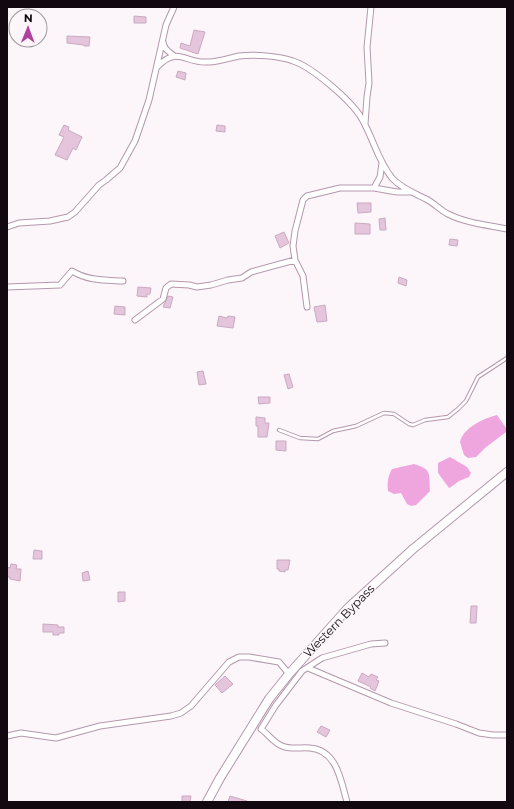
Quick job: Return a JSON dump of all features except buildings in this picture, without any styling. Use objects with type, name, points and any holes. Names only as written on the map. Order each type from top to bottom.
[{"type":"main road","name":"Western Bypass","points":[[207,802],[220,778],[269,699],[289,674],[348,608],[413,549],[507,472]]},
{"type":"street","points":[[7,227],[19,223],[50,221],[68,217],[75,212],[99,185],[120,168],[135,141],[149,100],[166,25],[174,7]]},
{"type":"street","points":[[365,125],[367,97],[370,84],[367,47],[371,7]]},
{"type":"street","points":[[163,37],[164,46],[167,51],[173,55],[204,62],[249,55],[282,58],[294,61],[304,66],[338,92],[357,111],[382,162],[392,178],[402,187],[428,200],[450,215],[471,222],[507,229]]},
{"type":"street","points":[[157,67],[163,60],[173,55]]},
{"type":"street","points":[[374,188],[380,177],[382,162]]},
{"type":"street","points":[[307,307],[303,276],[295,260],[293,246],[295,231],[303,200],[307,196],[340,188],[374,188],[397,192],[411,192]]},
{"type":"street","points":[[135,320],[163,299],[166,288],[171,284],[197,287],[212,285],[228,280],[242,278],[251,272],[295,260]]},
{"type":"street","points":[[7,287],[60,285],[72,271],[80,276],[92,280],[123,281]]},
{"type":"street","points":[[347,802],[336,767],[332,759],[327,754],[312,748],[284,747],[261,729],[276,705],[302,671],[322,658],[371,644],[385,643]]},
{"type":"street","points":[[7,736],[20,733],[56,738],[100,726],[171,716],[181,713],[191,706],[229,662],[238,657],[250,657],[279,662],[289,674]]},
{"type":"street","points":[[308,668],[391,703],[479,733],[507,735]]},
{"type":"lane","points":[[279,430],[300,438],[318,440],[333,432],[356,426],[384,413],[394,414],[413,425],[425,420],[448,417],[466,400],[478,377],[507,358]]},
{"type":"shaded area","points":[[497,415],[506,428],[506,432],[476,457],[468,458],[464,455],[460,442],[465,432],[475,424]]},
{"type":"shaded area","points":[[450,457],[467,467],[471,473],[469,477],[459,481],[449,488],[438,473],[438,463]]},
{"type":"shaded area","points":[[414,464],[427,470],[430,480],[430,491],[416,505],[411,506],[407,504],[401,493],[394,494],[388,491],[388,482],[392,469]]}]
